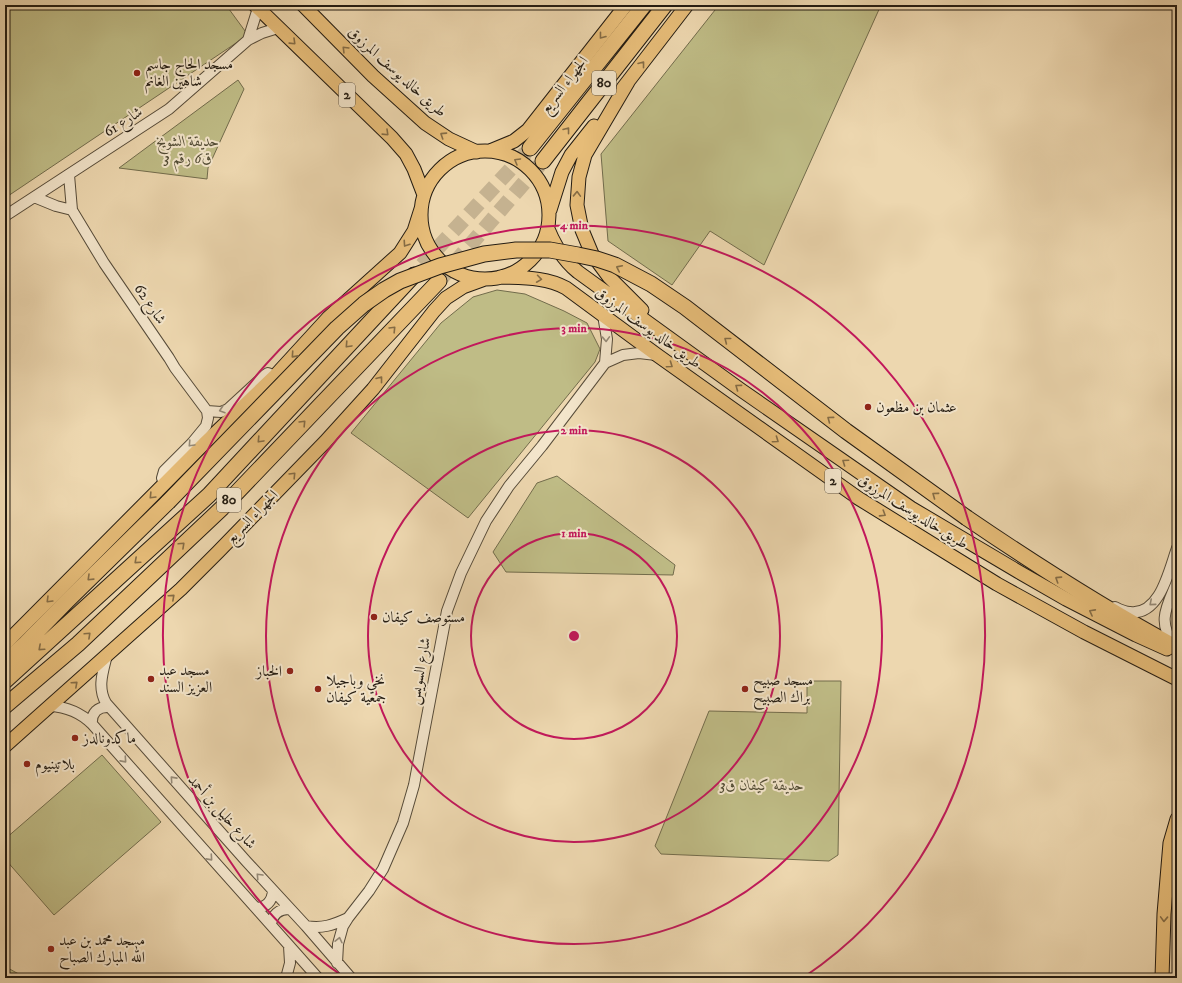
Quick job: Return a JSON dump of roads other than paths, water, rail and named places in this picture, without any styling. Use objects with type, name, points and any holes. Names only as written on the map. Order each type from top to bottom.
[{"type":"highway","name":"الجهراء السريع","points":[[530,148],[644,5]]},
{"type":"highway","name":"الجهراء السريع","points":[[543,161],[665,5]]},
{"type":"highway","points":[[5,662],[168,502],[337,328],[364,304],[400,281],[440,266],[484,254],[516,250],[550,250],[578,255],[615,265],[651,284],[685,307],[846,431],[967,518],[1073,589],[1126,620],[1177,647]]},
{"type":"highway","name":"80","points":[[5,681],[209,495],[422,265]]},
{"type":"highway","name":"الجهراء السريع","points":[[5,706],[78,644],[222,508],[439,281]]},
{"type":"main road","name":"طريق خالد يوسف المرزوق","points":[[303,5],[373,76],[425,123],[449,139],[484,152]]},
{"type":"main road","name":"الجهراء السريع","points":[[484,152],[514,141],[528,130],[626,5]]},
{"type":"main road","points":[[549,214],[562,172],[571,155],[687,5]]},
{"type":"main road","name":"2","points":[[257,7],[406,154],[414,169],[424,195]]},
{"type":"main road","points":[[628,82],[585,155],[578,182],[578,214],[587,243],[592,254],[603,269],[620,288],[672,339]]},
{"type":"main road","points":[[5,644],[229,418],[275,376],[329,317],[400,253],[414,231],[424,195],[430,182],[439,170],[450,161],[463,155],[484,152],[503,154],[516,159],[536,176],[543,188],[548,200],[548,229],[536,254],[526,264],[514,272],[500,277],[485,279],[468,277],[451,270],[438,258],[427,243],[422,226],[421,209]]},
{"type":"main road","name":"طريق خالد يوسف المرزوق","points":[[548,229],[558,249],[574,269],[753,398],[911,508],[1066,599],[1177,654]]},
{"type":"main road","name":"طريق خالد يوسف المرزوق","points":[[500,277],[536,279],[556,283],[572,292],[657,355],[858,498],[997,584],[1084,632],[1177,679]]},
{"type":"main road","name":"الجهراء السريع","points":[[5,746],[181,589],[325,442],[373,388],[446,298],[463,286],[485,279]]},
{"type":"main road","points":[[858,498],[856,489],[862,486],[937,531],[972,545]]},
{"type":"main road","points":[[1162,978],[1172,885],[1173,866],[1170,844],[1177,820]]},
{"type":"street","points":[[248,40],[257,7]]},
{"type":"street","name":"شارع 61","points":[[5,216],[169,109],[248,40],[262,33],[278,28]]},
{"type":"street","name":"شارع 62","points":[[69,175],[72,210],[104,263],[175,368],[207,411]]},
{"type":"street","points":[[34,197],[56,206],[72,210]]},
{"type":"street","points":[[603,315],[607,339],[605,363]]},
{"type":"street","name":"شارع السويس","points":[[338,963],[338,944],[342,931],[348,918],[369,891],[383,869],[403,822],[414,785],[447,612],[461,573],[486,521],[509,486],[542,446],[605,363],[623,355],[639,353],[657,355]]},
{"type":"street","points":[[164,484],[162,478],[164,471],[192,444],[206,426],[208,418],[207,411],[224,411],[265,375],[268,373],[275,376]]},
{"type":"street","points":[[1073,589],[1130,612],[1142,611],[1151,605],[1159,596],[1177,548]]},
{"type":"street","points":[[1177,582],[1165,611],[1164,622],[1170,639],[1177,647]]},
{"type":"street","name":"شارع خليل بن أحمد","points":[[107,655],[100,685],[103,698],[109,708],[351,978]]},
{"type":"street","points":[[50,706],[66,708],[92,724],[318,978]]},
{"type":"street","points":[[92,724],[91,719],[96,711],[104,707],[109,708]]},
{"type":"street","points":[[256,908],[268,904],[274,891]]},
{"type":"street","points":[[271,926],[273,917],[276,913],[280,910],[289,909]]},
{"type":"street","name":"شارع السويس","points":[[306,926],[320,928],[327,927],[348,918]]},
{"type":"street","points":[[286,978],[290,963],[289,946]]},
{"type":"tunnel","points":[[422,265],[530,148]]},
{"type":"tunnel","points":[[439,281],[543,161]]},
{"type":"place","name":"مسجد الحاج جاسم شاهين الغانم","points":[[137,73]]},
{"type":"place","name":"عثمان بن مظعون","points":[[868,407]]},
{"type":"place","name":"مستوصف كيفان","points":[[374,617]]},
{"type":"place","name":"الخباز","points":[[290,671]]},
{"type":"place","name":"مسجد عبد العزيز السند","points":[[151,679]]},
{"type":"place","name":"نخي وباجيلا جمعية كيفان","points":[[318,689]]},
{"type":"place","name":"مسجد صبيح براك الصبيح","points":[[745,689]]},
{"type":"place","name":"ماكدونالدز","points":[[75,738]]},
{"type":"place","name":"بلاتينيوم","points":[[27,764]]},
{"type":"place","name":"مسجد محمد بن عبد الله المبارك الصباح","points":[[51,949]]},
{"type":"park label","name":"حديقة الشويخ ق6 رقم 3","points":[[188,150]]},
{"type":"park label","name":"حديقة كيفان ق3","points":[[762,785]]}]
